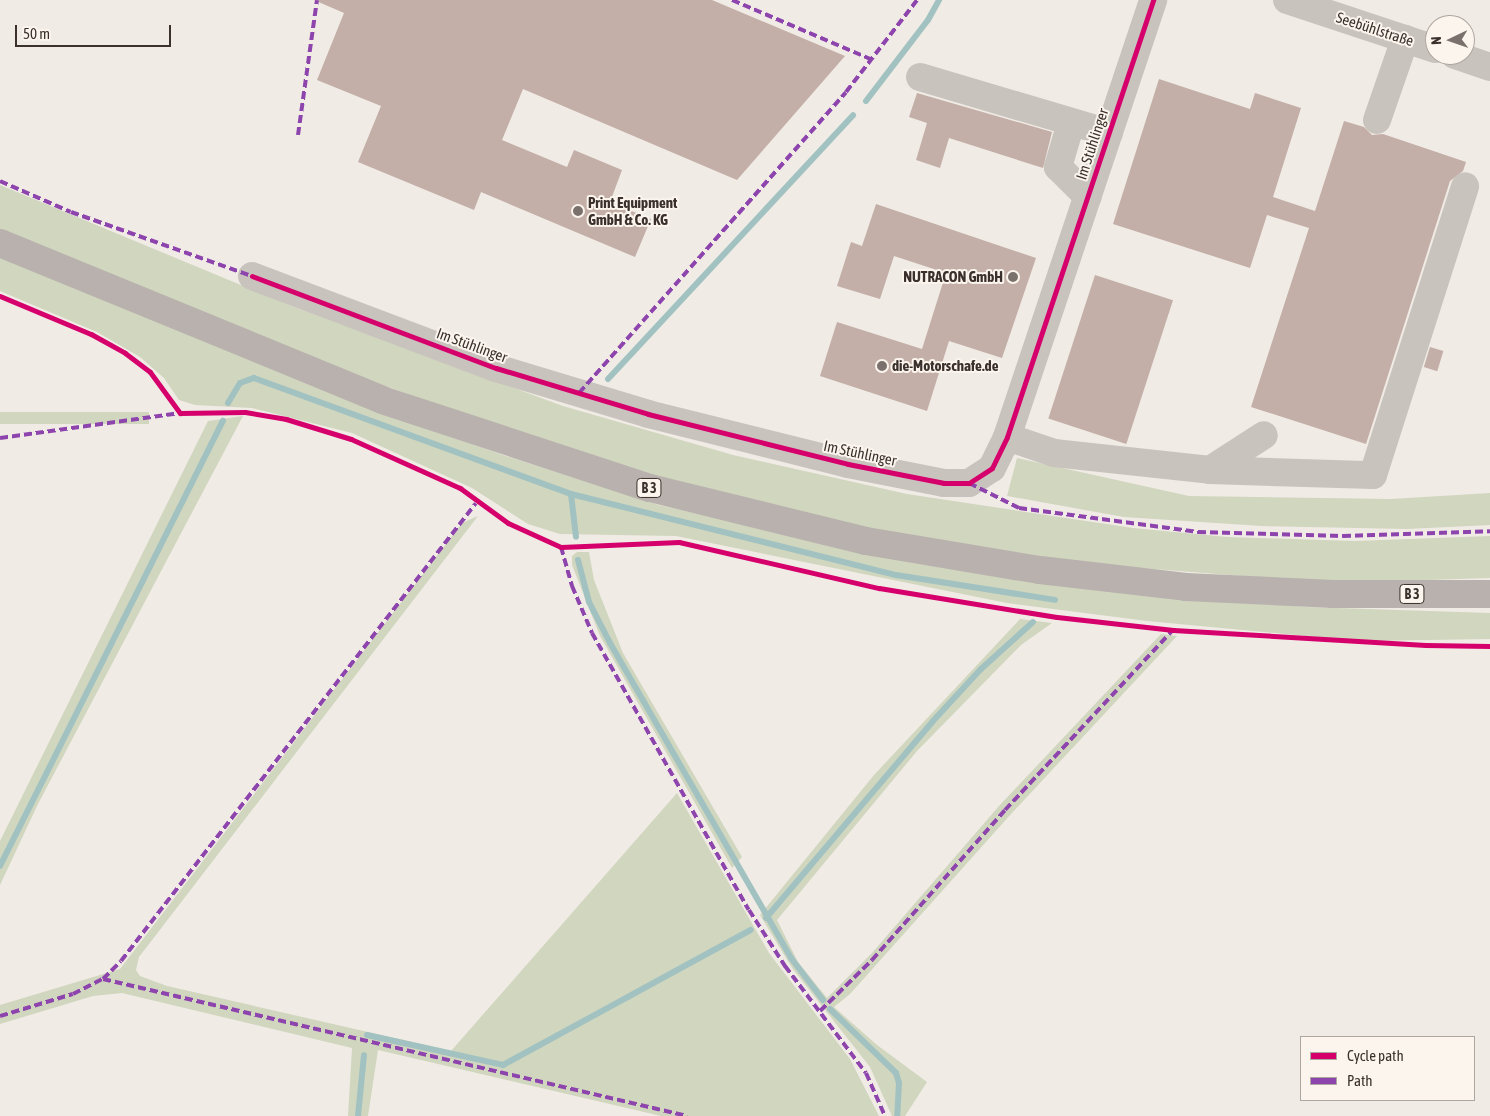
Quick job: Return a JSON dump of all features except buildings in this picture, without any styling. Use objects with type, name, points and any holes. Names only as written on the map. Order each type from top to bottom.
[{"type":"main road","name":"B 3","points":[[0,243],[382,400],[650,488],[866,541],[1040,570],[1186,587],[1333,594],[1490,594]]},
{"type":"street","name":"Im Stühlinger","points":[[252,276],[527,377],[732,437],[848,464],[944,483],[968,483],[992,468],[1007,437],[1153,0]]},
{"type":"street","name":"Seebühlstraße","points":[[1288,0],[1425,45]]},
{"type":"street","points":[[1377,120],[1405,39]]},
{"type":"street","points":[[1475,61],[1490,66]]},
{"type":"street","points":[[920,77],[1109,133]]},
{"type":"street","points":[[1071,123],[1058,167],[1088,197]]},
{"type":"street","points":[[1007,437],[1054,453],[1210,470],[1373,475],[1465,186]]},
{"type":"street","points":[[1210,470],[1264,435]]},
{"type":"green space","points":[[0,185],[289,305],[563,406],[733,455],[907,494],[1133,528],[1227,537],[1355,541],[1490,536],[1490,578],[1332,583],[1088,564],[933,541],[809,515],[668,480],[567,450],[326,365],[0,230]]},
{"type":"green space","points":[[0,257],[356,402],[503,455],[659,505],[909,562],[1030,582],[1307,607],[1490,613],[1490,639],[1361,641],[1147,621],[1007,603],[676,536],[560,534],[528,524],[472,488],[352,433],[252,408],[195,405],[179,400],[164,378],[140,357],[97,332],[0,291]]},
{"type":"green space","points":[[0,412],[149,412],[149,424],[0,424]]},
{"type":"green space","points":[[243,416],[38,804],[0,885],[0,841],[208,421]]},
{"type":"green space","points":[[1017,458],[1189,496],[1391,499],[1490,493],[1490,525],[1407,529],[1262,526],[1124,517],[1007,496]]},
{"type":"green space","points":[[478,516],[139,957],[136,970],[140,976],[167,986],[451,1051],[677,793],[769,953],[850,1059],[879,1116],[661,1116],[378,1050],[368,1116],[348,1116],[352,1048],[122,993],[93,996],[0,1024],[0,1005],[120,969],[462,523]]},
{"type":"green space","points":[[577,552],[589,552],[594,580],[623,653],[742,857],[732,868],[600,636],[572,565],[572,556]]},
{"type":"green space","points":[[1020,619],[1052,623],[1021,645],[917,751],[777,920],[798,962],[827,998],[872,953],[999,806],[1161,634],[1177,636],[1011,814],[850,994],[834,1007],[877,1045],[927,1082],[905,1116],[892,1116],[870,1067],[792,968],[760,915],[874,775]]},
{"type":"waterway","points":[[866,101],[928,20],[939,0]]},
{"type":"waterway","points":[[608,379],[853,115]]},
{"type":"waterway","points":[[228,403],[240,383],[254,378],[571,494],[896,575],[1055,600]]},
{"type":"waterway","points":[[0,866],[223,421]]},
{"type":"waterway","points":[[571,494],[576,537]]},
{"type":"waterway","points":[[578,560],[589,602],[610,643],[791,958],[823,1000]]},
{"type":"waterway","points":[[766,918],[933,721],[981,669],[1033,622]]},
{"type":"waterway","points":[[367,1035],[503,1065],[751,930]]},
{"type":"waterway","points":[[830,1009],[896,1073],[899,1083],[897,1116]]},
{"type":"waterway","points":[[358,1116],[364,1055]]},
{"type":"marked path","points":[[298,135],[317,0]]},
{"type":"marked path","points":[[732,0],[873,60]]},
{"type":"marked path","points":[[579,393],[846,92],[917,0]]},
{"type":"marked path","points":[[0,181],[71,212],[252,276]]},
{"type":"marked path","points":[[0,438],[180,413]]},
{"type":"marked path","points":[[969,483],[1019,508],[1198,532],[1343,536],[1490,531]]},
{"type":"marked path","points":[[0,1016],[73,994],[103,979],[121,961],[476,503]]},
{"type":"marked path","points":[[561,547],[572,586],[592,633],[749,910],[785,966],[866,1073],[885,1116]]},
{"type":"marked path","points":[[820,1011],[872,960],[1005,810],[1173,630]]},
{"type":"marked path","points":[[103,979],[687,1116]]},
{"type":"cycle path","points":[[252,276],[496,368],[648,414],[848,464],[944,483],[969,483],[992,468],[1007,437],[1153,0]]},
{"type":"cycle path","points":[[0,296],[91,334],[125,353],[150,372],[180,413],[245,412],[286,419],[351,439],[460,488],[508,523],[561,547],[679,542],[879,588],[1057,617],[1173,630],[1426,645],[1490,646]]},
{"type":"place","name":"Print Equipment GmbH & Co. KG","points":[[578,211]]},
{"type":"place","name":"NUTRACON GmbH","points":[[1013,277]]},
{"type":"place","name":"die-Motorschafe.de","points":[[882,366]]}]
